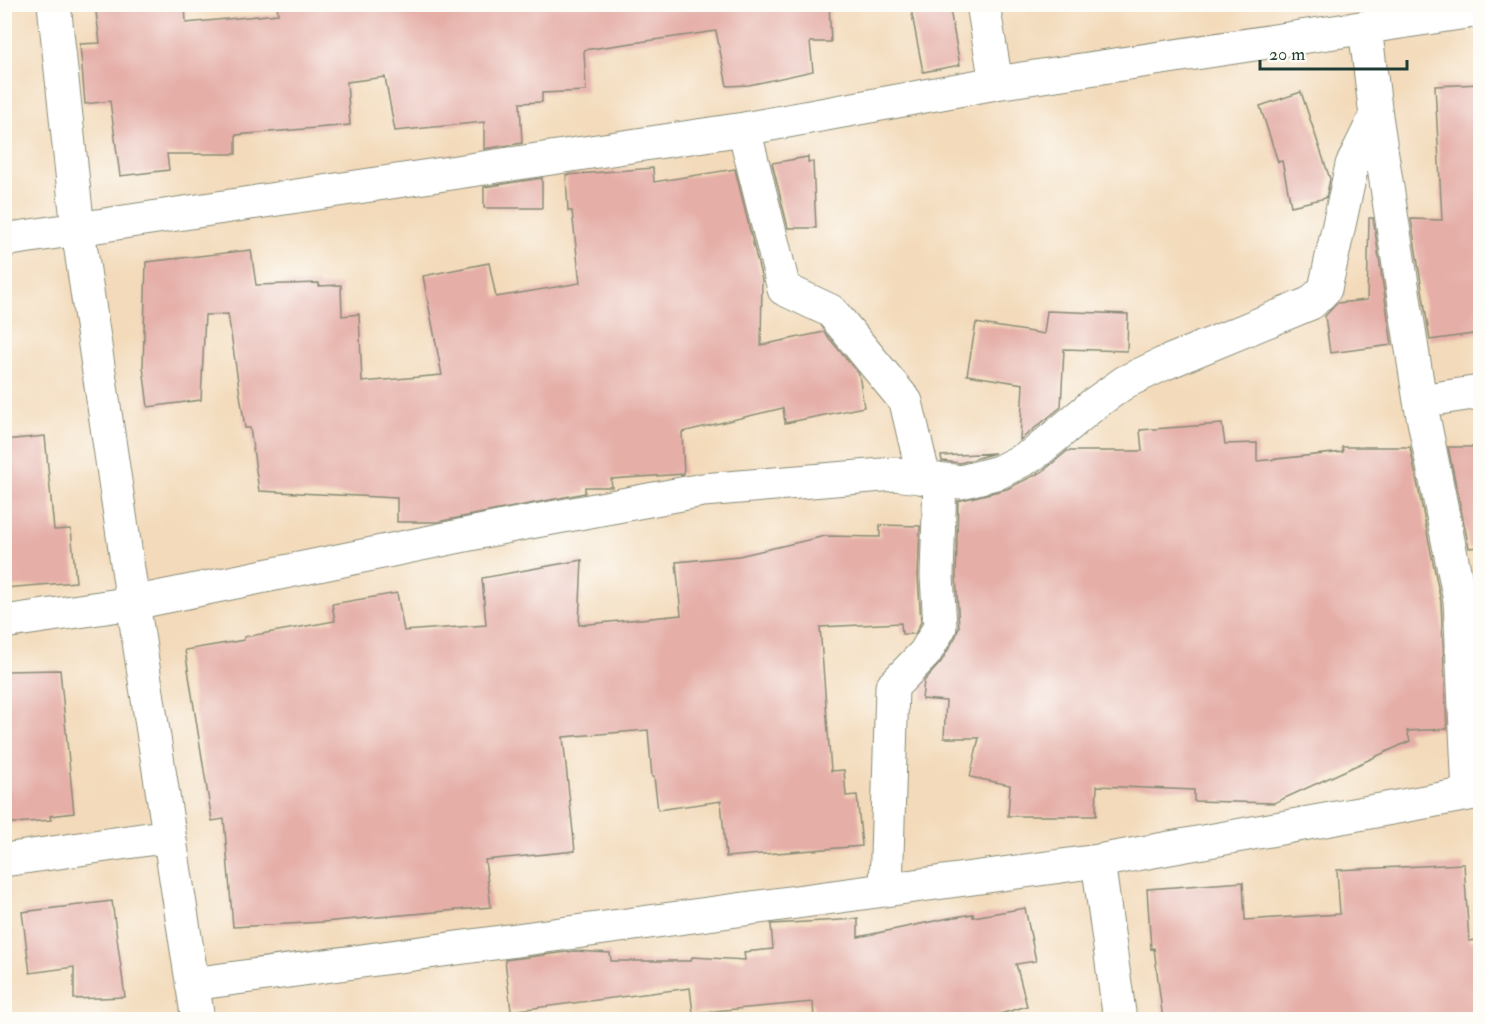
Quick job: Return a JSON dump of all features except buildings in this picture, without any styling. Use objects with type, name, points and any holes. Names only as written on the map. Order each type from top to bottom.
[{"type":"street","points":[[54,4],[78,230],[168,836],[198,1020]]},
{"type":"street","points":[[983,4],[996,82]]},
{"type":"street","points":[[4,240],[744,129],[996,82],[1480,10]]},
{"type":"street","points":[[192,984],[1098,861],[1475,793],[1460,600],[1420,401],[1376,116],[1365,27]]},
{"type":"street","points":[[4,622],[133,603],[514,525],[703,490],[895,474],[961,482],[999,472],[1034,454],[1125,382],[1311,303],[1325,289],[1352,165],[1376,116]]},
{"type":"street","points":[[744,129],[784,289],[831,311],[906,402],[932,479],[940,627],[925,653],[892,687],[886,890]]},
{"type":"street","points":[[1420,401],[1480,392]]},
{"type":"street","points":[[4,860],[168,836]]},
{"type":"street","points":[[1098,861],[1120,1020]]}]
